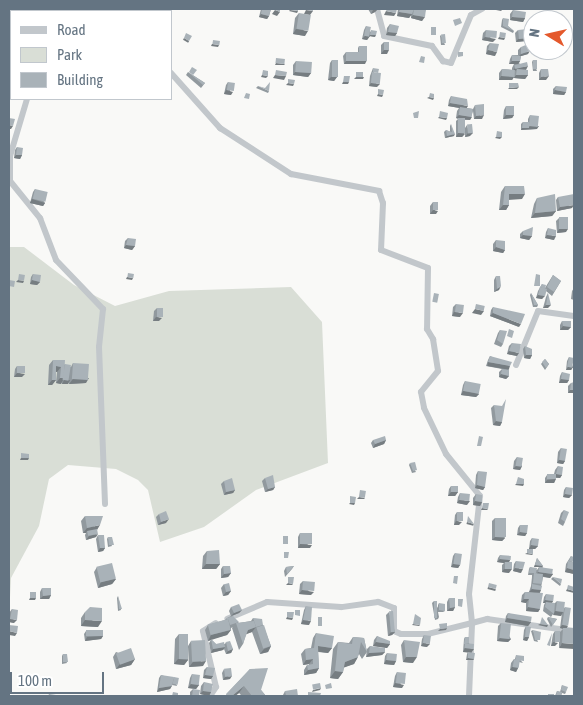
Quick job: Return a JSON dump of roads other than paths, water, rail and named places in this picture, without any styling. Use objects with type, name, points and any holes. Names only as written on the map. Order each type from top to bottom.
[{"type":"street","points":[[377,9],[384,36],[432,46],[443,61],[451,63],[471,14],[482,9]]},
{"type":"street","points":[[172,74],[220,128],[291,174],[378,190],[383,202],[381,250],[428,268],[427,329],[433,338],[438,371],[421,398],[446,454],[480,496],[469,594],[472,623],[470,696]]},
{"type":"street","points":[[27,100],[9,156],[10,181],[40,218],[46,242],[77,284],[103,309],[98,347],[105,504]]},
{"type":"street","points":[[516,365],[538,311],[574,316]]},
{"type":"street","points":[[210,696],[216,687],[203,631],[267,602],[341,607],[378,602],[394,608],[394,631],[401,634],[428,634],[487,619],[574,631]]}]
